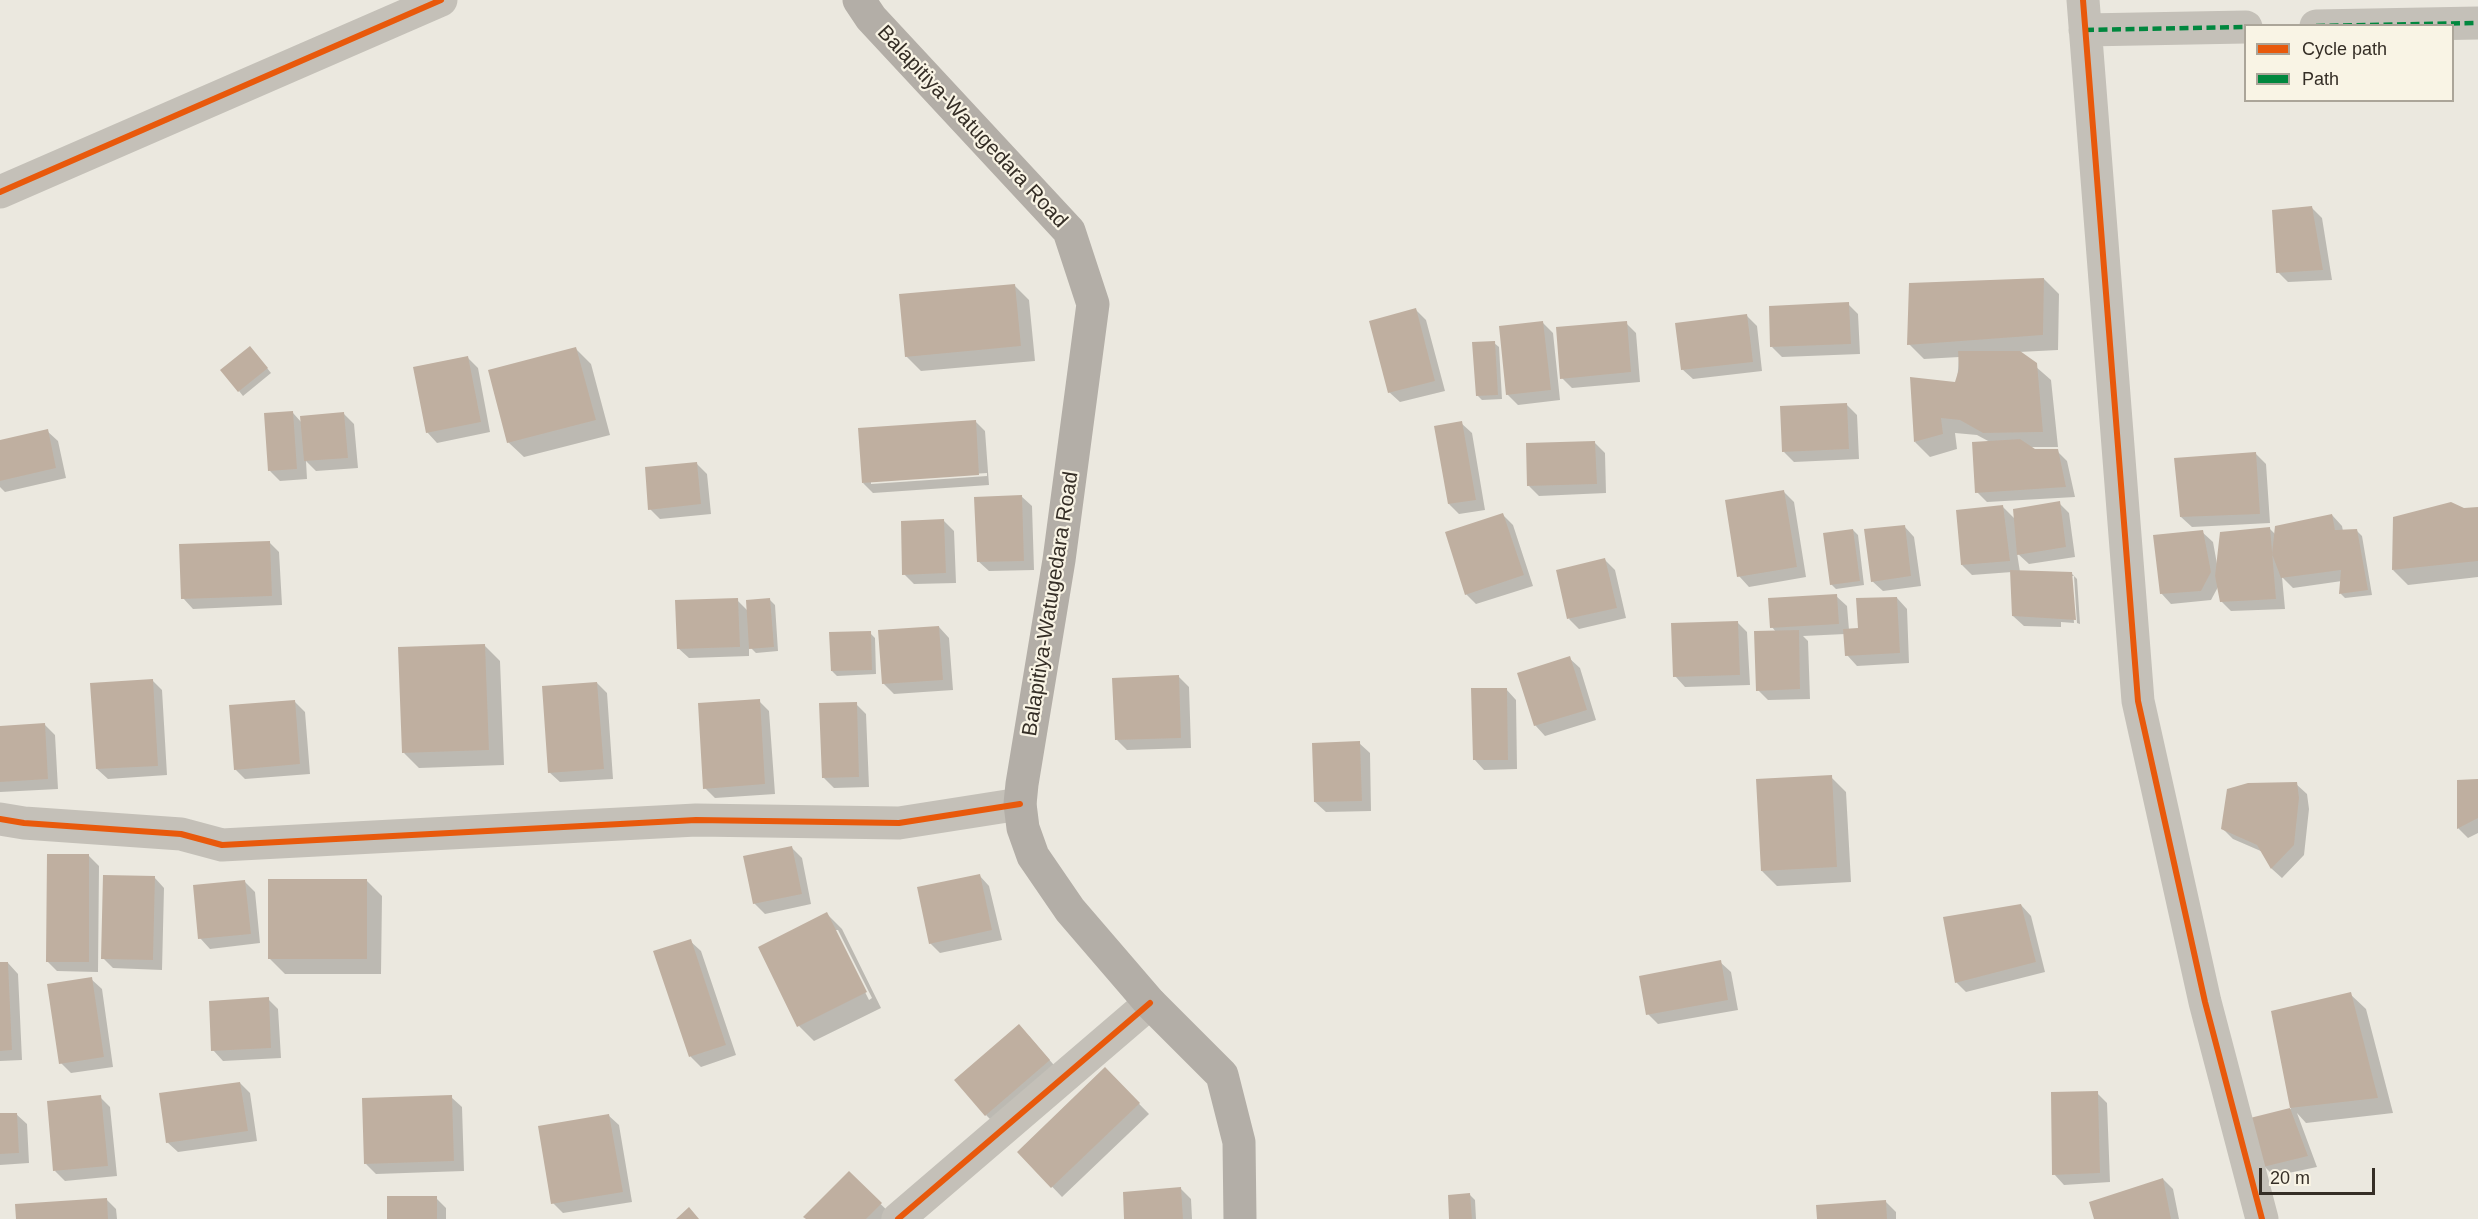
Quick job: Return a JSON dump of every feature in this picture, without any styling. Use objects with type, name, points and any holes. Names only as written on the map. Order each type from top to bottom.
[{"type":"main road","name":"Balapitiya-Watugedara Road","points":[[859,0],[871,18],[1069,231],[1094,304],[1059,560],[1020,804],[1023,828],[1033,855],[1070,910],[1150,1003],[1222,1075],[1239,1142],[1240,1219]]},
{"type":"street","points":[[0,192],[441,0]]},
{"type":"street","points":[[2244,27],[2084,15],[2138,701],[2205,1002],[2262,1219]]},
{"type":"street","points":[[2424,24],[2478,23]]},
{"type":"street","points":[[0,819],[24,823],[181,834],[222,845],[696,820],[899,823],[1020,804]]},
{"type":"street","points":[[898,1219],[1150,1003]]},
{"type":"building","points":[[2312,206],[2323,270],[2276,273],[2272,210]]},
{"type":"building","points":[[2044,278],[2043,335],[1907,345],[1909,283]]},
{"type":"building","points":[[1015,284],[1021,346],[905,357],[899,294]]},
{"type":"building","points":[[1849,302],[1851,344],[1770,347],[1769,306]]},
{"type":"building","points":[[1416,308],[1435,381],[1388,393],[1369,321]]},
{"type":"building","points":[[1747,314],[1753,362],[1681,370],[1675,323]]},
{"type":"building","points":[[1543,321],[1551,390],[1506,395],[1499,326]]},
{"type":"building","points":[[1627,321],[1631,372],[1560,379],[1556,327]]},
{"type":"building","points":[[1495,341],[1498,395],[1476,396],[1472,342]]},
{"type":"building","points":[[250,346],[268,368],[238,392],[220,370]]},
{"type":"building","points":[[576,347],[596,420],[507,443],[488,370]]},
{"type":"building","points":[[1958,351],[2020,351],[2037,363],[2043,432],[1983,433],[1960,420],[1941,418],[1943,434],[1914,442],[1910,377],[1955,382],[1959,369]]},
{"type":"building","points":[[468,356],[481,422],[426,433],[413,367]]},
{"type":"building","points":[[1847,403],[1849,449],[1782,452],[1780,406]]},
{"type":"building","points":[[293,411],[297,469],[268,471],[264,413]]},
{"type":"building","points":[[344,412],[348,458],[304,461],[300,416]]},
{"type":"building","points":[[976,420],[979,475],[862,483],[858,428]]},
{"type":"building","points":[[1462,421],[1476,500],[1448,504],[1434,426]]},
{"type":"building","points":[[48,429],[56,468],[0,481],[0,440]]},
{"type":"building","points":[[2020,439],[2035,449],[2058,449],[2066,487],[1975,493],[1972,442]]},
{"type":"building","points":[[1595,441],[1597,484],[1527,486],[1526,443]]},
{"type":"building","points":[[2256,452],[2260,514],[2180,517],[2174,458]]},
{"type":"building","points":[[697,462],[701,504],[648,510],[645,467]]},
{"type":"building","points":[[1784,490],[1797,567],[1737,577],[1725,500]]},
{"type":"building","points":[[1022,495],[1024,561],[977,562],[974,497]]},
{"type":"building","points":[[2060,501],[2066,547],[2017,555],[2013,509]]},
{"type":"building","points":[[2451,502],[2464,508],[2478,507],[2478,561],[2392,570],[2393,517]]},
{"type":"building","points":[[2003,505],[2010,561],[1961,565],[1956,510]]},
{"type":"building","points":[[1503,513],[1524,575],[1465,595],[1445,532]]},
{"type":"building","points":[[2332,514],[2335,530],[2357,529],[2368,590],[2339,594],[2341,570],[2281,578],[2272,554],[2275,526]]},
{"type":"building","points":[[944,519],[946,573],[902,575],[901,521]]},
{"type":"building","points":[[1905,525],[1911,576],[1871,582],[1864,529]]},
{"type":"building","points":[[2270,527],[2276,599],[2220,602],[2215,576],[2220,532]]},
{"type":"building","points":[[1853,529],[1860,581],[1830,585],[1823,533]]},
{"type":"building","points":[[2203,530],[2211,572],[2201,591],[2160,594],[2153,535]]},
{"type":"building","points":[[270,541],[272,596],[181,599],[179,544]]},
{"type":"building","points":[[1605,558],[1617,608],[1567,619],[1556,570]]},
{"type":"building","points":[[2010,570],[2072,572],[2076,620],[2012,616]]},
{"type":"building","points":[[1837,594],[1839,624],[1770,628],[1768,598]]},
{"type":"building","points":[[1897,597],[1900,653],[1845,656],[1843,629],[1858,628],[1856,598]]},
{"type":"building","points":[[738,598],[740,647],[677,649],[675,600]]},
{"type":"building","points":[[770,598],[774,647],[749,649],[746,600]]},
{"type":"building","points":[[1738,621],[1740,675],[1673,677],[1671,623]]},
{"type":"building","points":[[939,626],[943,680],[882,684],[878,630]]},
{"type":"building","points":[[1799,630],[1800,689],[1756,691],[1754,631]]},
{"type":"building","points":[[871,631],[872,670],[831,671],[829,632]]},
{"type":"building","points":[[485,644],[489,750],[402,753],[398,647]]},
{"type":"building","points":[[1570,656],[1587,710],[1534,726],[1517,673]]},
{"type":"building","points":[[1179,675],[1181,738],[1115,740],[1112,678]]},
{"type":"building","points":[[153,679],[158,766],[96,769],[90,683]]},
{"type":"building","points":[[597,682],[604,769],[548,773],[542,686]]},
{"type":"building","points":[[1471,688],[1507,688],[1508,760],[1473,760]]},
{"type":"building","points":[[760,699],[765,784],[703,789],[698,703]]},
{"type":"building","points":[[295,700],[300,764],[234,770],[229,705]]},
{"type":"building","points":[[857,702],[859,777],[822,778],[819,703]]},
{"type":"building","points":[[45,723],[48,779],[0,782],[0,726]]},
{"type":"building","points":[[1360,741],[1362,801],[1314,802],[1312,743]]},
{"type":"building","points":[[1832,775],[1837,867],[1761,871],[1756,779]]},
{"type":"building","points":[[2478,779],[2478,818],[2457,829],[2457,780]]},
{"type":"building","points":[[2297,782],[2299,798],[2294,845],[2271,869],[2257,845],[2221,829],[2227,789],[2248,783]]},
{"type":"building","points":[[792,846],[802,894],[753,904],[743,856]]},
{"type":"building","points":[[47,854],[89,854],[89,962],[46,962]]},
{"type":"building","points":[[980,874],[992,930],[929,944],[917,887]]},
{"type":"building","points":[[103,875],[155,876],[153,960],[101,959]]},
{"type":"building","points":[[268,879],[367,879],[367,959],[268,959]]},
{"type":"building","points":[[245,880],[251,934],[198,939],[193,885]]},
{"type":"building","points":[[2021,904],[2036,962],[1955,983],[1943,917]]},
{"type":"building","points":[[827,912],[867,992],[797,1027],[758,947]]},
{"type":"building","points":[[691,939],[726,1045],[689,1057],[653,951]]},
{"type":"building","points":[[1721,960],[1728,1000],[1646,1015],[1639,976]]},
{"type":"building","points":[[0,962],[8,962],[12,1050],[0,1051]]},
{"type":"building","points":[[92,977],[104,1057],[59,1064],[47,984]]},
{"type":"building","points":[[2351,992],[2378,1098],[2290,1108],[2271,1011]]},
{"type":"building","points":[[269,997],[271,1048],[211,1051],[209,1001]]},
{"type":"building","points":[[1019,1024],[1050,1060],[985,1116],[954,1080]]},
{"type":"building","points":[[1105,1067],[1140,1103],[1051,1188],[1017,1152]]},
{"type":"building","points":[[240,1082],[248,1131],[166,1143],[159,1093]]},
{"type":"building","points":[[2098,1091],[2100,1173],[2052,1175],[2051,1092]]},
{"type":"building","points":[[101,1095],[108,1166],[53,1171],[47,1101]]},
{"type":"building","points":[[452,1095],[454,1161],[364,1164],[362,1098]]},
{"type":"building","points":[[2290,1108],[2308,1156],[2263,1167],[2246,1119]]},
{"type":"building","points":[[0,1113],[17,1113],[19,1153],[0,1154]]},
{"type":"building","points":[[609,1114],[623,1192],[551,1204],[538,1126]]},
{"type":"building","points":[[849,1171],[882,1203],[866,1219],[806,1219],[803,1217]]},
{"type":"building","points":[[2163,1178],[2171,1219],[2094,1219],[2089,1202]]},
{"type":"building","points":[[1181,1187],[1183,1219],[1124,1219],[1123,1192]]},
{"type":"building","points":[[1470,1193],[1472,1219],[1449,1219],[1448,1195]]},
{"type":"building","points":[[387,1196],[437,1196],[437,1219],[387,1219]]},
{"type":"building","points":[[107,1198],[108,1219],[16,1219],[15,1204]]},
{"type":"building","points":[[1886,1200],[1887,1219],[1817,1219],[1816,1205]]},
{"type":"building","points":[[689,1207],[699,1219],[676,1219]]},
{"type":"marked path","points":[[2424,24],[2478,23]]},
{"type":"marked path","points":[[2085,30],[2244,27]]},
{"type":"cycle path","points":[[0,192],[441,0]]},
{"type":"cycle path","points":[[2083,0],[2138,701],[2205,1002],[2262,1219]]},
{"type":"cycle path","points":[[0,819],[24,823],[181,834],[222,845],[696,820],[899,823],[1020,804]]},
{"type":"cycle path","points":[[898,1219],[1150,1003]]}]
